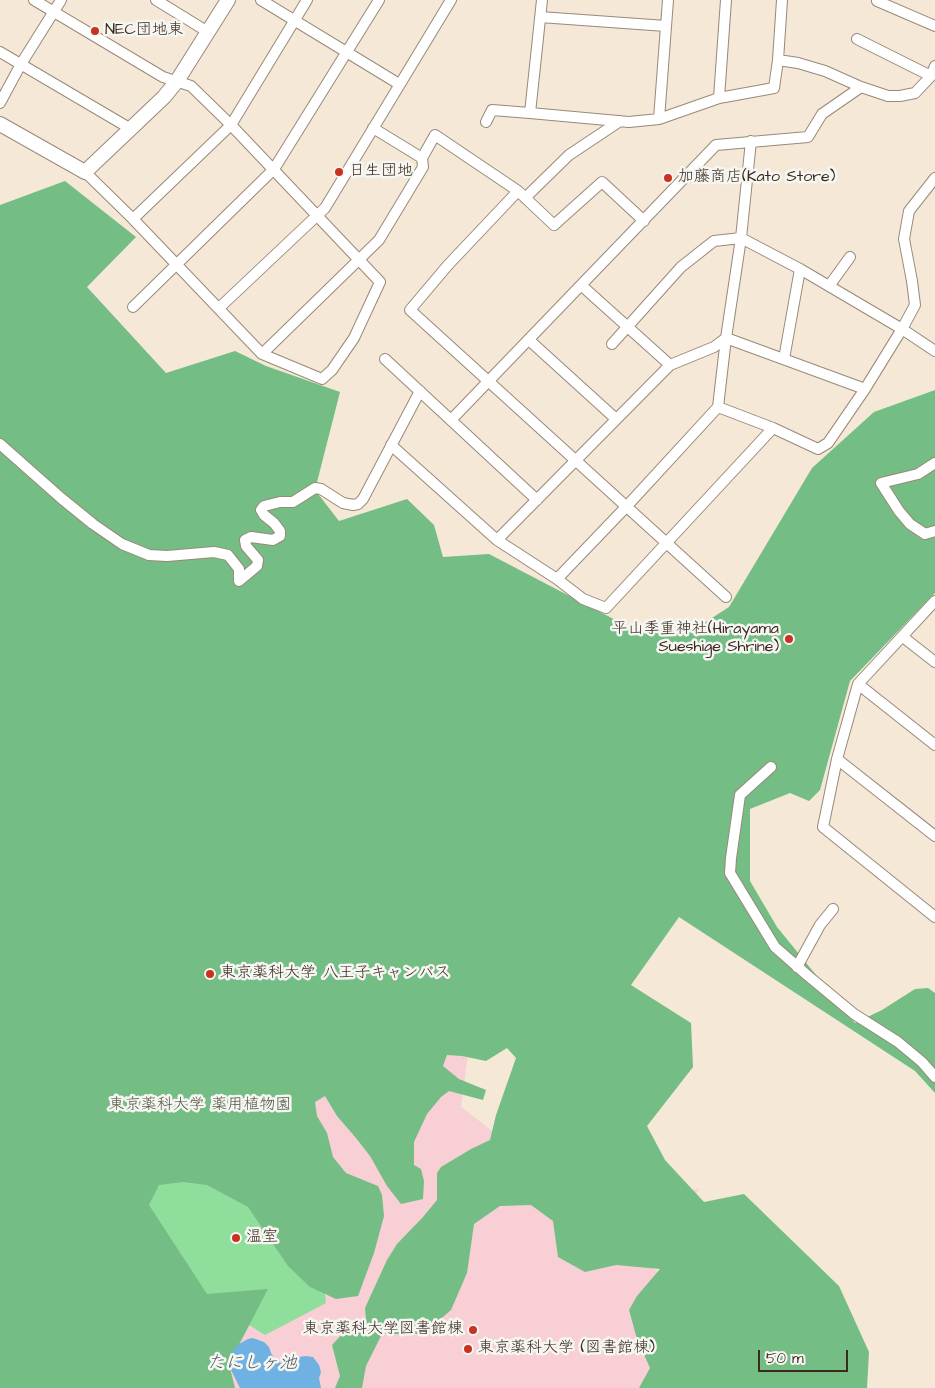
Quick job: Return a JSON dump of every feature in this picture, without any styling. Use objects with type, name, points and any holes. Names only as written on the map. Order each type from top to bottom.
[{"type":"street","points":[[0,124],[85,172],[133,218],[262,354],[322,379],[332,370],[354,338],[380,282],[318,215],[231,124],[191,86],[163,77],[34,0]]},
{"type":"street","points":[[0,103],[21,64],[61,0]]},
{"type":"street","points":[[156,0],[208,32]]},
{"type":"street","points":[[85,172],[164,98],[177,81],[228,0]]},
{"type":"street","points":[[261,0],[399,84]]},
{"type":"street","points":[[133,218],[231,124],[307,0]]},
{"type":"street","points":[[133,307],[274,169],[379,0]]},
{"type":"street","points":[[219,308],[324,208],[451,0]]},
{"type":"street","points":[[530,113],[542,0]]},
{"type":"street","points":[[659,119],[668,0]]},
{"type":"street","points":[[719,98],[726,0]]},
{"type":"street","points":[[486,122],[492,110],[620,121],[659,119],[719,98],[774,88],[782,0]]},
{"type":"street","points":[[877,1],[935,26]]},
{"type":"street","points":[[540,17],[666,26]]},
{"type":"street","points":[[857,39],[931,76]]},
{"type":"street","points":[[0,52],[131,129]]},
{"type":"street","points":[[778,60],[798,63],[888,96],[915,93],[931,76],[935,66]]},
{"type":"street","points":[[451,420],[716,145],[808,137],[822,114],[861,87]]},
{"type":"street","points":[[620,121],[568,155],[521,194],[448,265],[410,310],[726,597]]},
{"type":"street","points":[[373,128],[422,158]]},
{"type":"street","points":[[262,354],[379,240],[423,168],[422,158],[435,136],[521,194],[554,225],[602,182],[644,221]]},
{"type":"street","points":[[557,579],[718,407],[741,238],[751,141]]},
{"type":"street","points":[[718,407],[773,428],[818,449],[828,443],[865,389],[915,304],[904,239],[909,211],[935,178]]},
{"type":"street","points":[[612,344],[680,267],[714,241],[741,238],[800,269],[902,329],[935,351]]},
{"type":"street","points":[[829,286],[850,257]]},
{"type":"street","points":[[784,359],[800,269]]},
{"type":"street","points":[[581,285],[670,365]]},
{"type":"street","points":[[726,338],[865,389]]},
{"type":"street","points":[[497,540],[670,365],[714,347],[726,338]]},
{"type":"street","points":[[529,340],[616,419]]},
{"type":"street","points":[[385,359],[537,500]]},
{"type":"street","points":[[0,444],[61,498],[122,544],[149,555],[167,556],[214,552],[228,555],[239,569],[239,581],[257,566],[258,560],[246,546],[245,540],[251,537],[273,540],[280,536],[280,531],[261,510],[264,506],[280,502],[293,502],[316,488],[321,489],[343,503],[358,504],[363,499],[420,391]]},
{"type":"street","points":[[392,445],[497,540],[557,579],[583,599],[606,608],[773,428]]},
{"type":"street","points":[[935,463],[918,474],[881,484],[910,524],[925,534],[935,531]]},
{"type":"street","points":[[935,601],[858,684],[836,759],[823,827],[935,917]]},
{"type":"street","points":[[903,636],[935,662]]},
{"type":"street","points":[[858,684],[935,745]]},
{"type":"street","points":[[836,759],[935,836]]},
{"type":"street","points":[[771,767],[740,795],[730,872],[775,947],[854,1014],[898,1042],[922,1062],[935,1077]]},
{"type":"street","points":[[797,967],[820,925],[833,909]]},
{"type":"shaded area","name":"東京薬科大学 八王子キャンパス","points":[[0,893],[468,1054],[461,1107],[580,1198],[663,1203],[699,1188],[684,1219],[650,1266],[694,1296],[738,1388],[0,1388]]},
{"type":"green space","name":"東京薬科大学 薬用植物園","points":[[65,181],[136,237],[87,287],[166,373],[235,351],[266,366],[340,392],[315,490],[339,521],[407,499],[434,525],[443,557],[489,554],[627,626],[687,634],[729,607],[812,468],[874,412],[935,390],[935,593],[850,681],[820,790],[809,801],[790,793],[750,809],[750,881],[777,927],[855,1023],[882,1010],[915,989],[928,988],[935,993],[935,1093],[915,1071],[679,917],[631,985],[691,1023],[693,1067],[647,1126],[665,1160],[704,1202],[744,1194],[839,1286],[869,1352],[867,1388],[639,1388],[650,1368],[637,1339],[629,1310],[637,1296],[660,1269],[616,1265],[585,1272],[558,1257],[553,1221],[531,1205],[500,1206],[474,1224],[467,1273],[451,1310],[423,1334],[382,1334],[366,1366],[362,1388],[335,1388],[340,1376],[332,1345],[345,1331],[352,1329],[367,1333],[365,1308],[387,1260],[397,1244],[437,1200],[437,1173],[441,1167],[490,1140],[496,1115],[516,1058],[507,1048],[486,1061],[447,1055],[443,1066],[459,1079],[486,1090],[483,1100],[449,1091],[441,1097],[427,1114],[414,1142],[414,1165],[421,1169],[424,1181],[423,1199],[401,1204],[387,1186],[370,1156],[337,1116],[325,1096],[315,1102],[317,1116],[327,1133],[333,1157],[346,1173],[378,1186],[382,1195],[384,1216],[374,1253],[358,1296],[336,1299],[310,1287],[288,1266],[248,1207],[207,1185],[183,1182],[159,1185],[149,1205],[207,1294],[268,1289],[229,1364],[235,1388],[0,1388],[0,205]]},
{"type":"green space","points":[[299,1087],[326,1303],[265,1335],[209,1300],[116,1196]]},
{"type":"water","name":"たにしヶ池","points":[[253,1338],[264,1342],[269,1347],[276,1361],[281,1363],[298,1357],[313,1357],[319,1365],[321,1372],[319,1378],[321,1388],[240,1388],[228,1364],[231,1353],[239,1344]]},
{"type":"place","name":"NEC団地東","points":[[95,31]]},
{"type":"place","name":"日生団地","points":[[339,172]]},
{"type":"place","name":"加藤商店(Kato Store)","points":[[668,178]]},
{"type":"place","name":"平山季重神社(Hirayama Sueshige Shrine)","points":[[789,639]]},
{"type":"place","name":"東京薬科大学 八王子キャンパス","points":[[210,974]]},
{"type":"place","name":"温室","points":[[236,1238]]},
{"type":"place","name":"東京薬科大学図書館棟","points":[[473,1330]]},
{"type":"place","name":"東京薬科大学 (図書館棟)","points":[[468,1349]]}]
